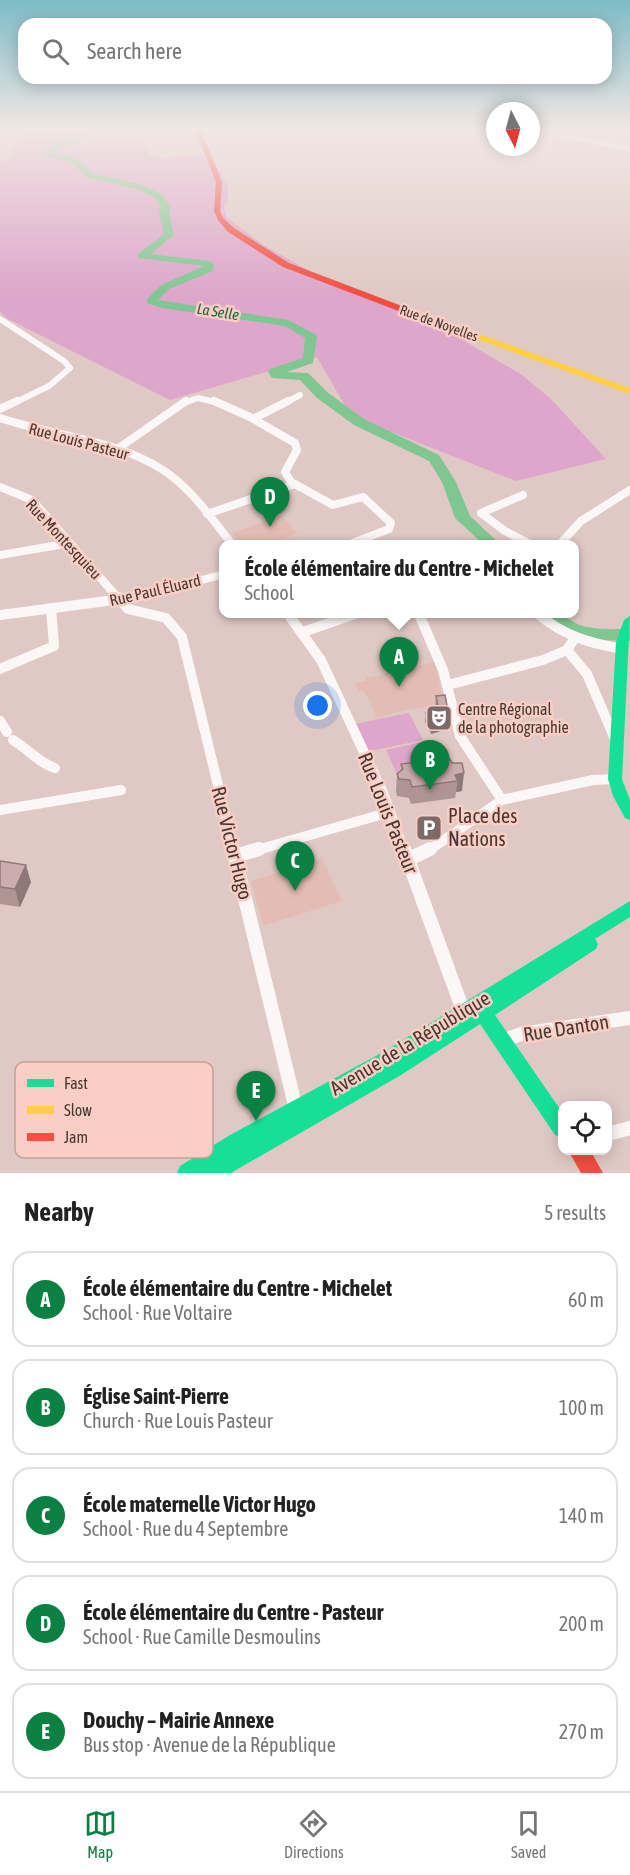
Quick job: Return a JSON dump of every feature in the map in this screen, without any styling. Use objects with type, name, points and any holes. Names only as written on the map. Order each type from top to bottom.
[{"type":"street","name":"Rue de Noyelles","points":[[219,185],[219,217],[229,229],[297,270],[630,391]]},
{"type":"street","name":"Rue Louis Pasteur","points":[[0,319],[68,365],[68,373],[57,381],[0,409]]},
{"type":"street","points":[[253,419],[300,395]]},
{"type":"street","points":[[116,450],[188,400],[207,399],[253,419],[297,445],[296,452],[285,472],[287,478],[295,484],[333,505],[363,497],[392,526],[359,540]]},
{"type":"street","name":"Rue Louis Pasteur","points":[[0,418],[143,459],[161,469],[183,487],[229,540]]},
{"type":"street","points":[[207,514],[295,484]]},
{"type":"street","name":"Rue Montesquieu","points":[[0,488],[32,500],[121,601]]},
{"type":"street","points":[[564,540],[581,521],[630,490]]},
{"type":"street","points":[[522,540],[500,528],[481,513],[523,495]]},
{"type":"street","points":[[0,555],[70,543]]},
{"type":"street","name":"Rue Paul Éluard","points":[[0,615],[121,601],[219,575]]},
{"type":"street","name":"Rue Victor Hugo","points":[[121,601],[133,612],[166,618],[182,637],[299,1115]]},
{"type":"street","points":[[0,669],[54,646],[51,608]]},
{"type":"street","name":"Rue Louis Pasteur","points":[[291,618],[324,664],[390,812],[466,1018]]},
{"type":"street","points":[[303,632],[343,618]]},
{"type":"street","points":[[421,618],[448,685],[462,740],[502,800]]},
{"type":"street","points":[[543,618],[555,629],[574,639],[622,646]]},
{"type":"street","points":[[628,623],[622,646],[615,779],[620,796],[630,814]]},
{"type":"street","points":[[448,685],[536,662],[567,650],[574,639]]},
{"type":"street","points":[[567,650],[590,678],[616,741]]},
{"type":"street","points":[[0,721],[10,736],[30,750],[43,764],[54,768]]},
{"type":"street","points":[[407,860],[422,855],[502,800],[593,780],[615,779]]},
{"type":"street","points":[[0,810],[121,790]]},
{"type":"street","points":[[235,856],[390,812]]},
{"type":"street","name":"Avenue de la République","points":[[187,1173],[383,1075],[630,908]]},
{"type":"street","name":"Avenue de la République","points":[[480,1009],[630,918]]},
{"type":"street","points":[[480,1009],[558,1122]]},
{"type":"street","name":"Rue Danton","points":[[502,1041],[521,1034],[630,1018]]},
{"type":"street","name":"Avenue de la République","points":[[212,1173],[299,1115]]},
{"type":"street","points":[[612,1133],[630,1128]]},
{"type":"street","points":[[581,1155],[593,1173]]},
{"type":"shaded area","points":[[0,185],[226,185],[228,195],[224,207],[226,217],[262,244],[311,272],[461,329],[466,342],[522,375],[552,400],[606,459],[516,481],[351,416],[317,357],[170,400],[6,318],[0,312]]},
{"type":"shaded area","points":[[277,512],[298,533],[280,540],[238,540],[232,533],[263,522],[262,518]]},
{"type":"shaded area","points":[[435,662],[444,704],[405,710],[377,718],[368,697],[363,691],[359,691],[355,683],[366,681],[366,678]]},
{"type":"shaded area","points":[[409,713],[423,740],[366,752],[354,724]]},
{"type":"shaded area","points":[[431,740],[443,763],[397,774],[386,750]]},
{"type":"shaded area","points":[[322,859],[342,901],[263,926],[251,881]]},
{"type":"building","points":[[445,695],[449,717],[445,722],[432,725],[426,713],[432,712],[430,707],[438,706],[436,696]]},
{"type":"building","points":[[449,758],[452,763],[462,763],[464,773],[455,775],[458,781],[412,787],[410,780],[399,779],[397,774],[403,769],[401,764]]},
{"type":"building","points":[[0,861],[26,865],[15,889],[0,887]]},
{"type":"waterway","name":"La Selle","points":[[128,185],[158,196],[165,205],[164,213],[169,235],[142,256],[209,264],[209,269],[165,287],[151,301],[162,305],[288,323],[311,337],[309,360],[274,372],[276,375],[304,376],[322,395],[359,422],[434,458],[449,482],[463,518],[488,540]]},
{"type":"waterway","name":"La Selle","points":[[557,618],[570,627],[588,633],[630,635]]},
{"type":"traffic: fast","points":[[630,620],[622,642],[615,779],[620,796],[630,814]]},
{"type":"traffic: fast","points":[[213,1157],[392,1057],[630,908]]},
{"type":"traffic: fast","points":[[212,1173],[394,1069],[590,944]]},
{"type":"traffic: fast","points":[[480,1008],[558,1122]]},
{"type":"traffic: fast","points":[[187,1173],[211,1158]]},
{"type":"traffic: slow","points":[[412,313],[630,391]]},
{"type":"traffic: jam","points":[[219,185],[217,211],[220,219],[231,230],[286,265],[412,313]]},
{"type":"traffic: jam","points":[[581,1155],[593,1173]]},
{"type":"place","name":"École élémentaire du Centre - Pasteur","points":[[270,527]]},
{"type":"place","name":"École élémentaire du Centre - Michelet","points":[[399,687]]},
{"type":"place","name":"Centre Régional de la photographie","points":[[439,718]]},
{"type":"place","name":"Église Saint-Pierre","points":[[430,790]]},
{"type":"place","name":"Place des Nations","points":[[429,828]]},
{"type":"place","name":"École maternelle Victor Hugo","points":[[295,891]]},
{"type":"place","name":"Douchy – Mairie Annexe","points":[[256,1121]]}]
